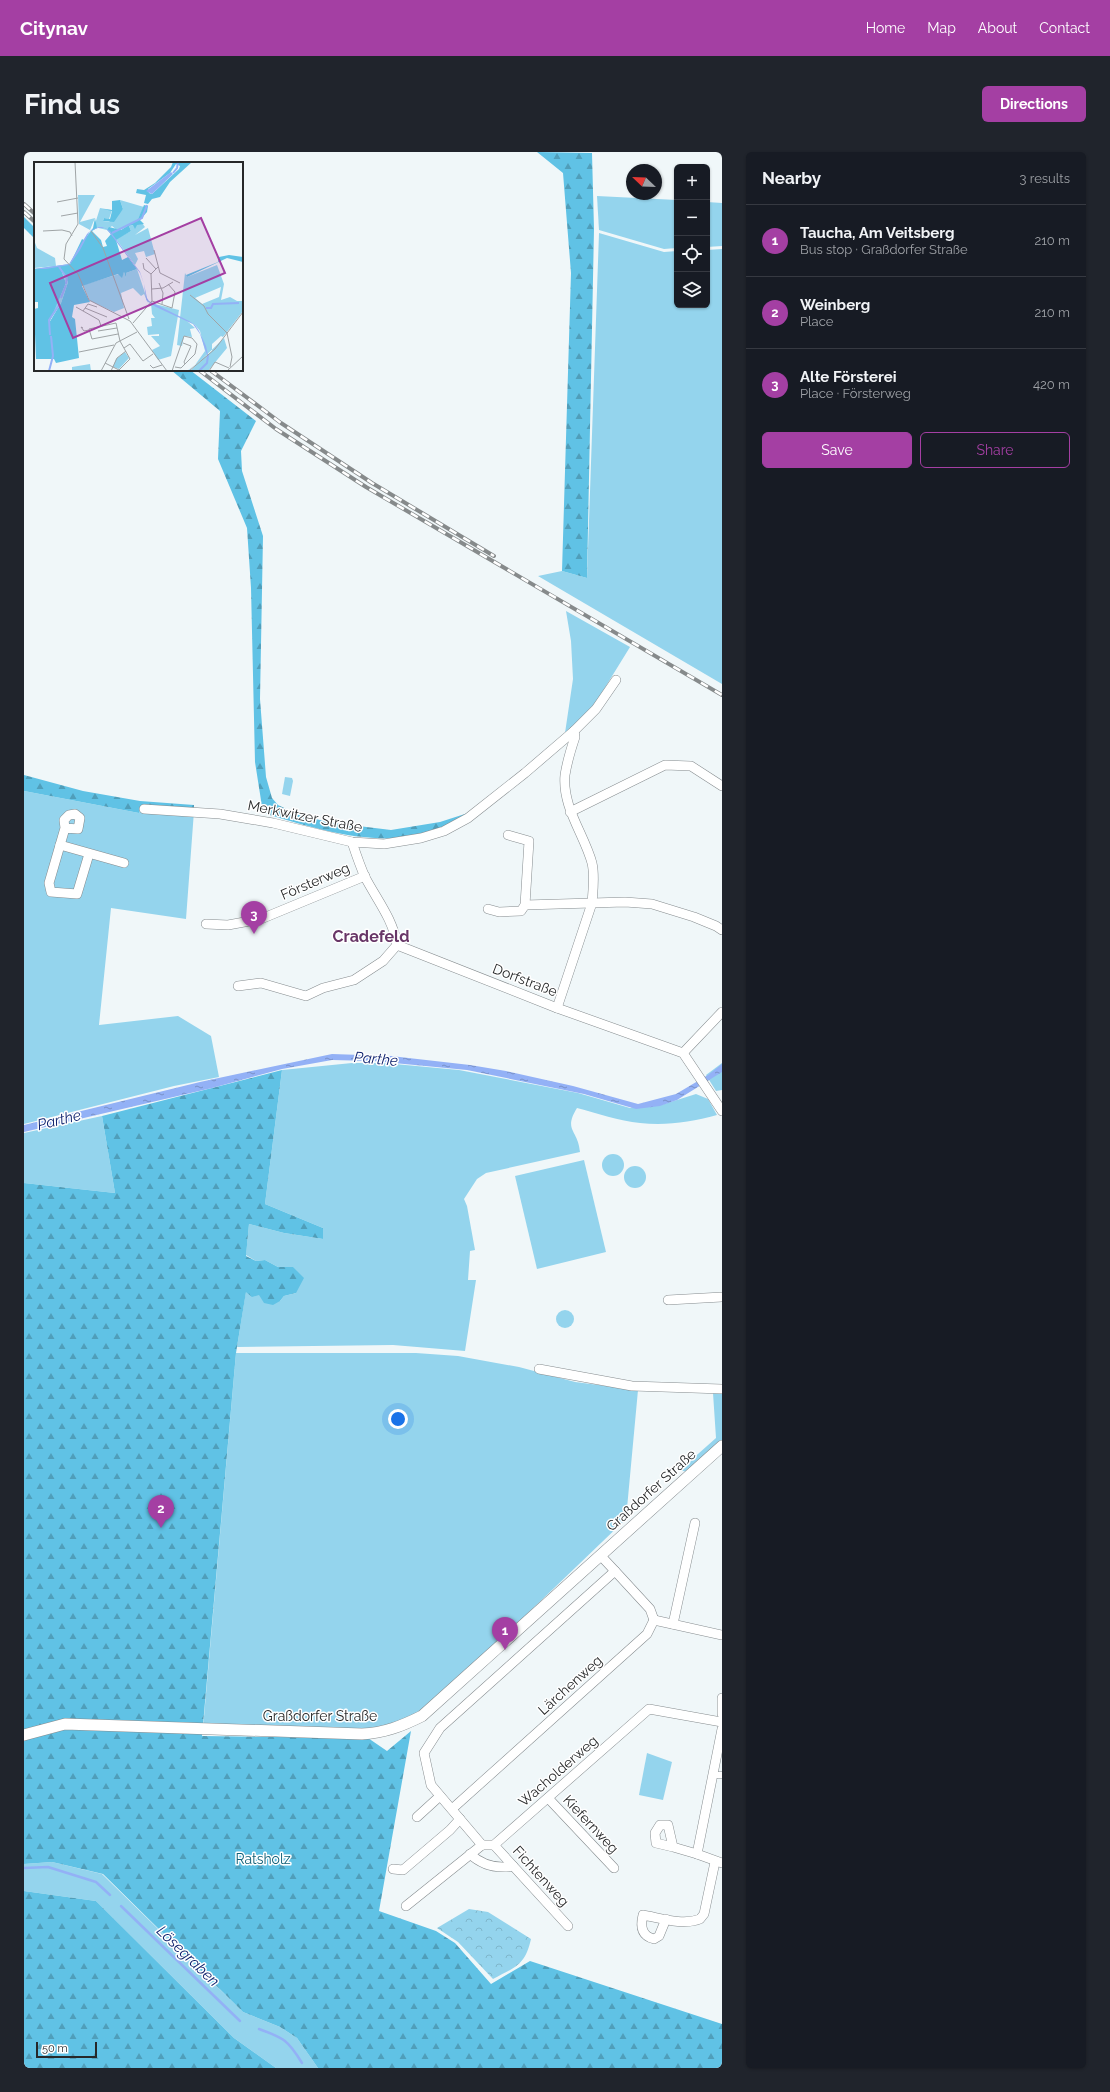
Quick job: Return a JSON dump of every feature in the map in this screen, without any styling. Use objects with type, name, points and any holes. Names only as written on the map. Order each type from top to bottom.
[{"type":"street","name":"Merkwitzer Straße","points":[[144,809],[227,816],[273,823],[352,842],[384,844],[421,838],[444,832],[468,818],[574,732],[596,709],[616,680]]},
{"type":"street","points":[[557,1008],[592,903],[594,885],[592,863],[570,812],[565,776],[575,737],[574,732]]},
{"type":"street","points":[[570,812],[665,765],[691,766],[722,786]]},
{"type":"street","points":[[65,828],[49,883],[51,892],[77,894],[89,854]]},
{"type":"street","points":[[488,909],[499,912],[521,911],[525,905],[530,841],[508,835]]},
{"type":"street","points":[[238,986],[261,983],[306,996],[323,988],[354,980],[383,960],[397,944],[395,931],[365,876],[352,842]]},
{"type":"street","points":[[60,846],[124,864]]},
{"type":"street","name":"Försterweg","points":[[206,924],[228,925],[261,919],[365,876]]},
{"type":"street","points":[[525,905],[592,903],[652,904],[694,917],[722,930]]},
{"type":"street","name":"Dorfstraße","points":[[397,944],[557,1008],[683,1053]]},
{"type":"street","points":[[722,1012],[683,1053],[694,1067],[722,1111]]},
{"type":"street","points":[[668,1300],[722,1297]]},
{"type":"street","points":[[539,1369],[632,1386],[722,1389]]},
{"type":"street","name":"Graßdorfer Straße","points":[[24,1735],[65,1724],[362,1734],[386,1731],[422,1716],[722,1446]]},
{"type":"street","points":[[673,1624],[695,1523]]},
{"type":"street","points":[[601,1556],[650,1609],[654,1620],[722,1635]]},
{"type":"street","points":[[482,1845],[431,1785],[424,1753],[440,1728],[614,1571]]},
{"type":"street","name":"Lärchenweg","points":[[452,1809],[647,1634],[654,1620]]},
{"type":"street","points":[[722,1698],[722,1714]]},
{"type":"street","name":"Wacholderweg","points":[[494,1845],[649,1709],[722,1722]]},
{"type":"street","points":[[697,1854],[718,1775],[722,1729]]},
{"type":"street","points":[[417,1817],[440,1796]]},
{"type":"street","name":"Kiefernweg","points":[[548,1798],[614,1868]]},
{"type":"street","points":[[393,1869],[403,1870],[460,1819]]},
{"type":"street","points":[[406,1906],[482,1845],[494,1845]]},
{"type":"street","name":"Fichtenweg","points":[[494,1845],[568,1926]]},
{"type":"street","points":[[666,1919],[686,1922],[700,1919],[704,1914],[719,1863],[697,1854],[673,1847]]},
{"type":"street","points":[[470,1854],[480,1863],[503,1868],[513,1866]]},
{"type":"green space","points":[[537,152],[592,153],[594,229],[587,578],[562,571],[571,273],[563,173]]},
{"type":"green space","points":[[597,196],[626,197],[626,200],[674,200],[674,248],[664,249],[599,230]]},
{"type":"green space","points":[[710,202],[722,203],[722,246],[710,247]]},
{"type":"green space","points":[[24,217],[34,227],[34,238],[24,228]]},
{"type":"green space","points":[[599,233],[664,252],[674,251],[674,308],[710,308],[710,250],[722,249],[722,684],[538,576],[562,571],[587,578]]},
{"type":"green space","points":[[172,371],[191,371],[256,421],[241,451],[242,471],[263,536],[260,699],[266,777],[272,798],[278,805],[301,816],[334,823],[391,830],[440,822],[471,812],[446,827],[436,832],[410,837],[367,837],[346,835],[263,813],[255,762],[251,588],[247,528],[218,459],[220,411]]},
{"type":"green space","points":[[566,611],[630,647],[593,707],[565,733],[573,679],[571,641]]},
{"type":"green space","points":[[24,775],[83,791],[140,801],[194,805],[194,811],[140,807],[139,813],[24,791]]},
{"type":"green space","points":[[285,777],[292,778],[293,781],[290,796],[282,794]]},
{"type":"green space","points":[[24,791],[139,813],[140,807],[194,811],[186,919],[111,908],[99,1025],[178,1016],[211,1036],[219,1077],[174,1086],[24,1124]]},
{"type":"green space","points":[[352,1063],[384,1063],[459,1070],[578,1093],[630,1108],[661,1105],[696,1094],[708,1099],[717,1115],[678,1123],[650,1124],[624,1121],[577,1108],[571,1121],[571,1126],[579,1144],[580,1152],[486,1173],[477,1179],[464,1199],[467,1206],[475,1250],[470,1251],[468,1280],[476,1280],[465,1351],[393,1345],[237,1347],[246,1291],[280,1301],[284,1296],[296,1293],[293,1267],[278,1267],[265,1260],[256,1261],[246,1255],[249,1224],[284,1233],[323,1239],[323,1228],[265,1204],[282,1070]]},
{"type":"green space","points":[[722,1063],[722,1090],[716,1091],[706,1075]]},
{"type":"green space","name":"Ratsholz","points":[[282,1070],[265,1204],[323,1228],[323,1239],[284,1233],[249,1224],[246,1256],[256,1261],[265,1260],[278,1267],[293,1267],[304,1278],[296,1293],[284,1296],[280,1301],[273,1305],[264,1303],[259,1295],[252,1297],[246,1292],[236,1353],[202,1736],[368,1738],[387,1751],[411,1731],[379,1911],[436,1931],[455,1943],[491,1984],[530,1961],[722,2024],[722,2068],[318,2068],[297,2038],[280,2027],[243,2012],[103,1874],[52,1862],[24,1864],[24,1183],[115,1193],[102,1116]]},
{"type":"green space","points":[[102,1116],[115,1193],[24,1183],[24,1133]]},
{"type":"green space","points":[[613,1154],[621,1157],[624,1165],[621,1173],[613,1176],[605,1173],[602,1165],[605,1157]]},
{"type":"green space","points":[[584,1160],[606,1252],[537,1269],[515,1176]]},
{"type":"green space","points":[[635,1166],[643,1169],[646,1177],[643,1185],[635,1188],[627,1185],[624,1177],[627,1169]]},
{"type":"green space","points":[[561,1310],[569,1310],[574,1315],[572,1326],[569,1328],[561,1328],[556,1323],[556,1315]]},
{"type":"green space","points":[[236,1353],[416,1353],[458,1356],[519,1367],[575,1382],[638,1390],[626,1519],[479,1660],[429,1705],[402,1721],[366,1730],[203,1728]]},
{"type":"green space","points":[[713,1393],[722,1393],[722,1440],[687,1472],[680,1470],[716,1438]]},
{"type":"green space","points":[[647,1753],[672,1762],[663,1800],[639,1795]]},
{"type":"green space","points":[[52,1862],[102,1874],[243,2012],[280,2027],[297,2038],[318,2068],[276,2068],[234,2038],[96,1901],[24,1891],[24,1864]]},
{"type":"green space","points":[[24,1891],[96,1901],[234,2038],[276,2068],[24,2068]]},
{"type":"green space","points":[[469,1909],[488,1912],[531,1939],[526,1955],[518,1965],[493,1979],[458,1942],[437,1928]]},
{"type":"water","name":"Parthe","points":[[332,1054],[391,1056],[470,1065],[506,1071],[573,1086],[638,1104],[676,1094],[708,1075],[722,1064],[722,1072],[677,1100],[660,1106],[636,1109],[584,1094],[467,1070],[373,1061],[332,1060],[282,1069],[212,1088],[24,1132],[24,1125],[200,1082]]},
{"type":"waterway","name":"Lösegraben","points":[[24,1868],[48,1867],[96,1882],[110,1895]]},
{"type":"waterway","name":"Lösegraben","points":[[121,1906],[240,2021]]},
{"type":"waterway","name":"Lösegraben","points":[[259,2029],[285,2041],[293,2049],[302,2063]]},
{"type":"railway","points":[[24,204],[34,213]]},
{"type":"railway","points":[[24,212],[34,221]]},
{"type":"railway","points":[[200,371],[276,429],[366,487],[722,695]]},
{"type":"railway","points":[[211,371],[281,423],[372,483],[494,556]]},
{"type":"place","name":"Alte Försterei","points":[[254,934]]},
{"type":"place","name":"Weinberg","points":[[161,1528]]},
{"type":"place","name":"Taucha, Am Veitsberg","points":[[505,1650]]},
{"type":"district","name":"Cradefeld","points":[[371,936]]}]
